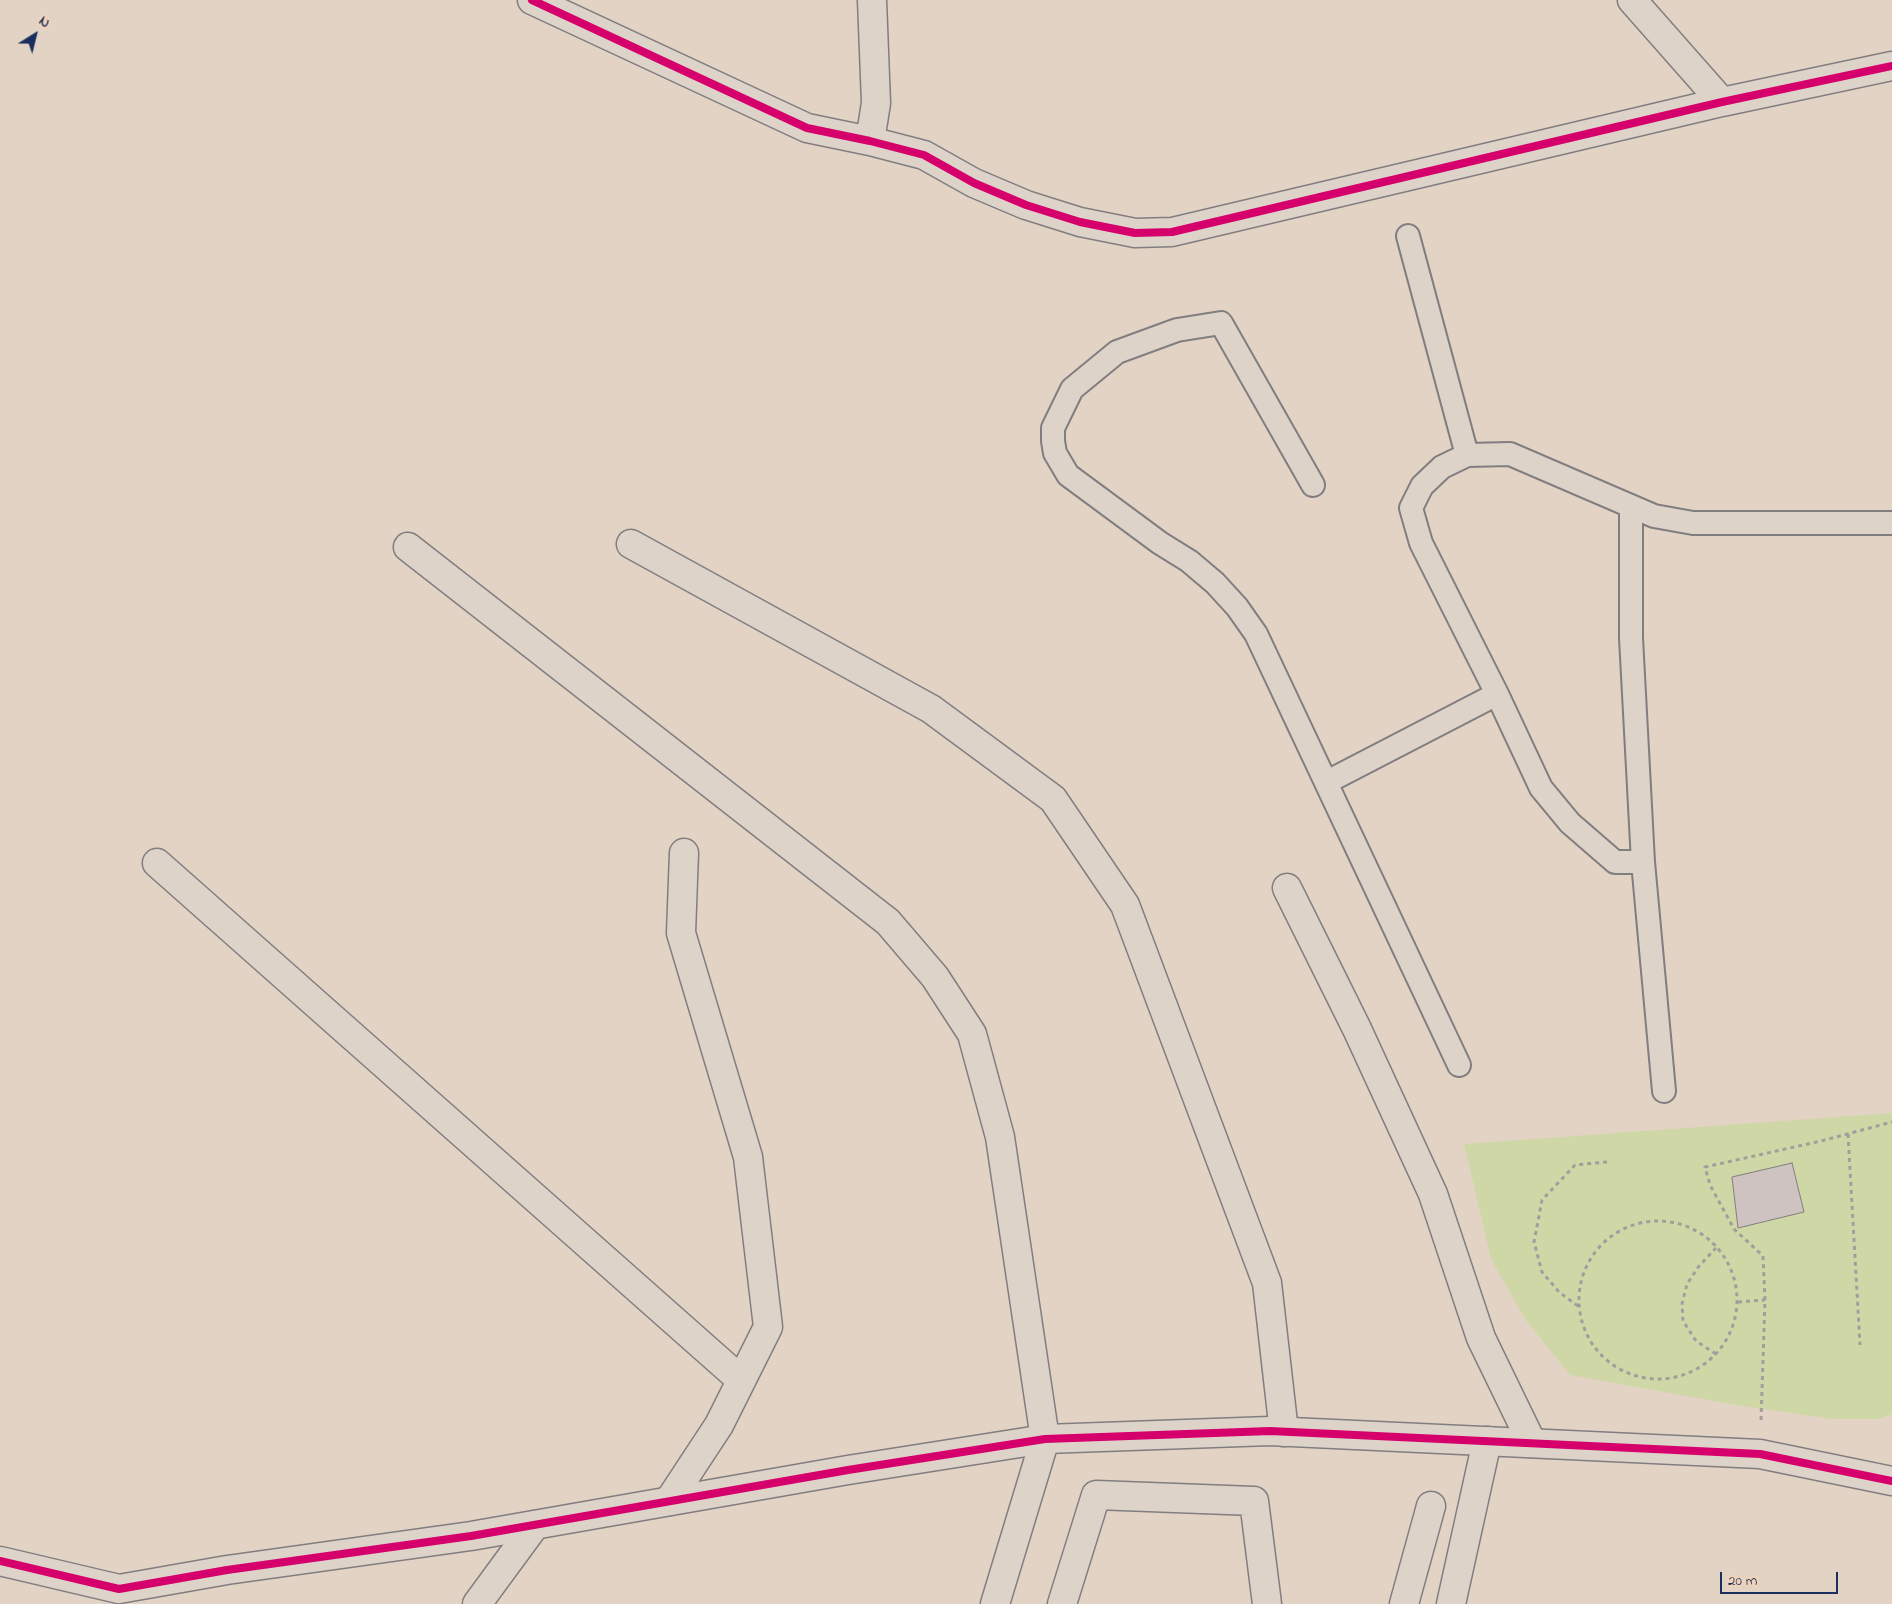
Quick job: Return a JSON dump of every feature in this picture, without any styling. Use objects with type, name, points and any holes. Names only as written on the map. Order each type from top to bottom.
[{"type":"street","points":[[532,0],[807,128],[924,155],[974,183],[1026,205],[1080,222],[1135,234],[1172,232],[1722,102],[1892,66]]},
{"type":"street","points":[[870,141],[876,103],[872,0]]},
{"type":"street","points":[[1632,0],[1722,102]]},
{"type":"street","points":[[631,544],[932,709],[1053,799],[1126,905],[1268,1283],[1284,1432]]},
{"type":"street","points":[[408,547],[888,922],[936,977],[972,1034],[1000,1137],[1045,1439],[995,1604]]},
{"type":"street","points":[[669,1501],[719,1424],[768,1327],[748,1157],[681,933],[684,853]]},
{"type":"street","points":[[157,863],[741,1380]]},
{"type":"street","points":[[1287,888],[1357,1029],[1433,1194],[1481,1338],[1532,1443]]},
{"type":"street","points":[[0,1561],[119,1589],[227,1570],[471,1536],[669,1501],[1045,1439],[1284,1432],[1760,1454],[1892,1481]]},
{"type":"street","points":[[1451,1604],[1487,1441]]},
{"type":"street","points":[[1062,1604],[1096,1495],[1254,1501],[1267,1604]]},
{"type":"street","points":[[1404,1604],[1431,1506]]},
{"type":"street","points":[[477,1604],[535,1525]]},
{"type":"lane","points":[[1408,236],[1467,455]]},
{"type":"lane","points":[[1312,485],[1221,323],[1177,330],[1117,352],[1072,389],[1054,428],[1053,441],[1055,453],[1068,475],[1160,543],[1189,561],[1215,583],[1237,607],[1256,634],[1459,1065]]},
{"type":"lane","points":[[1643,862],[1615,862],[1570,822],[1541,788],[1497,694],[1421,543],[1411,508],[1422,486],[1442,467],[1467,455],[1510,454],[1654,516],[1693,523],[1892,523]]},
{"type":"lane","points":[[1631,507],[1631,638],[1643,862],[1664,1090]]},
{"type":"lane","points":[[1327,782],[1497,694]]},
{"type":"path","points":[[1760,1454],[1765,1300],[1763,1256],[1734,1229],[1710,1185],[1704,1167],[1892,1122]]},
{"type":"path","points":[[1848,1134],[1860,1345]]},
{"type":"path","points":[[1578,1307],[1559,1292],[1542,1272],[1534,1242],[1542,1200],[1575,1165],[1607,1162]]},
{"type":"path","points":[[1655,1221],[1681,1224],[1703,1236],[1716,1248],[1722,1253],[1734,1276],[1738,1302],[1733,1328],[1716,1354],[1699,1369],[1674,1378],[1647,1379],[1622,1371],[1600,1355],[1585,1333],[1578,1307],[1580,1281],[1590,1258],[1607,1238],[1630,1226],[1655,1221]]},
{"type":"path","points":[[1716,1248],[1699,1266],[1687,1284],[1682,1304],[1684,1321],[1696,1341],[1716,1354]]},
{"type":"path","points":[[1738,1302],[1765,1300]]},
{"type":"green space","points":[[1892,1113],[1892,1414],[1879,1419],[1832,1419],[1736,1405],[1570,1375],[1525,1319],[1491,1259],[1464,1144]]},
{"type":"building","points":[[1792,1163],[1804,1212],[1738,1228],[1732,1177]]},
{"type":"cycle path","points":[[532,0],[807,128],[924,155],[974,183],[1026,205],[1080,222],[1135,233],[1172,232],[1722,102],[1892,66]]},
{"type":"cycle path","points":[[0,1561],[119,1589],[227,1570],[471,1536],[848,1470],[1045,1439],[1270,1431],[1760,1454],[1892,1481]]}]
